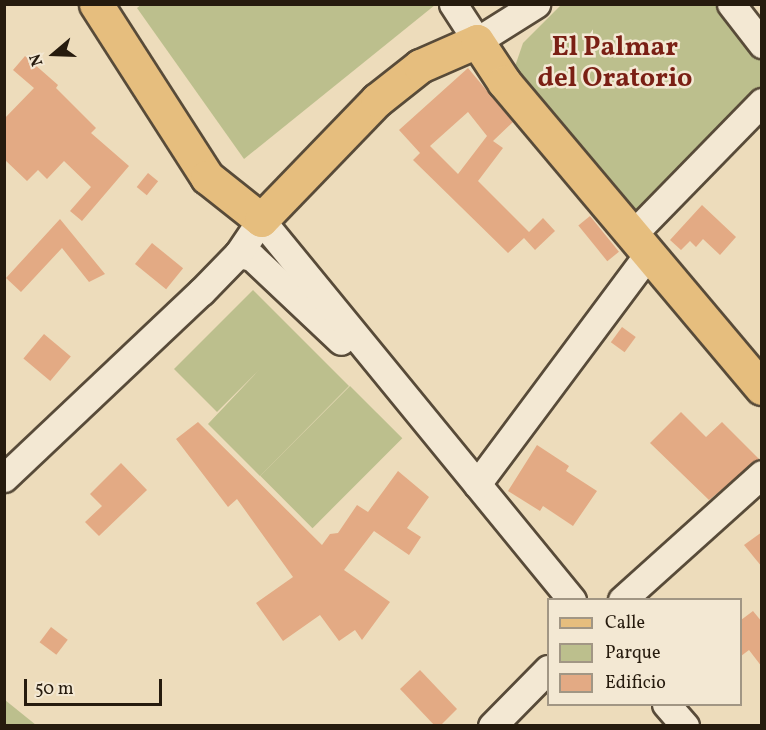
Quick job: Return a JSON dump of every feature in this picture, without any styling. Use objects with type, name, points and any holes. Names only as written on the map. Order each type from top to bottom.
[{"type":"main road","points":[[96,4],[207,177],[261,220],[377,100],[420,66],[477,41],[504,82],[762,388]]},
{"type":"street","points":[[453,4],[477,41],[536,4]]},
{"type":"street","points":[[731,4],[762,44]]},
{"type":"street","points":[[477,484],[641,244],[762,102]]},
{"type":"street","points":[[4,478],[238,254],[261,220],[570,598]]},
{"type":"street","points":[[238,254],[252,257],[422,417]]},
{"type":"street","points":[[624,598],[762,474]]},
{"type":"street","points":[[492,726],[547,671]]},
{"type":"street","points":[[667,706],[685,726]]},
{"type":"green space","points":[[142,4],[435,5],[244,159],[137,8]]},
{"type":"green space","points":[[561,5],[717,5],[761,58],[761,92],[632,214],[512,75],[523,43]]},
{"type":"green space","points":[[253,290],[349,386],[260,476],[208,424],[259,370],[217,412],[174,369]]},
{"type":"green space","points":[[350,386],[402,438],[313,528],[260,476]]},
{"type":"green space","points":[[5,700],[36,725],[5,725]]},
{"type":"building","points":[[25,56],[58,85],[56,88],[96,128],[91,133],[129,166],[82,221],[70,211],[91,187],[64,161],[47,179],[38,170],[27,181],[4,159],[4,119],[34,88],[13,70]]},
{"type":"building","points":[[468,68],[513,122],[493,141],[503,148],[478,181],[529,232],[543,218],[555,231],[535,250],[524,238],[508,253],[413,160],[420,153],[399,130]],"holes":[[[468,112],[487,136],[458,174],[430,146]]]},
{"type":"building","points":[[148,173],[158,181],[147,195],[137,187]]},
{"type":"building","points":[[702,205],[736,237],[720,255],[703,239],[696,247],[690,241],[681,250],[670,240]]},
{"type":"building","points":[[590,216],[619,252],[607,261],[578,225]]},
{"type":"building","points":[[60,219],[105,274],[89,282],[62,248],[21,292],[6,278]]},
{"type":"building","points":[[152,243],[183,268],[166,289],[135,264]]},
{"type":"building","points":[[622,327],[636,337],[625,352],[611,342]]},
{"type":"building","points":[[44,334],[71,356],[50,381],[23,359]]},
{"type":"building","points":[[681,412],[706,437],[722,422],[759,459],[709,500],[650,443]]},
{"type":"building","points":[[198,422],[322,545],[330,534],[338,533],[357,505],[368,512],[398,471],[429,497],[407,528],[421,537],[409,555],[374,531],[344,570],[390,602],[362,640],[355,630],[339,641],[320,615],[283,641],[256,603],[293,577],[237,499],[228,507],[176,439]]},
{"type":"building","points":[[537,445],[569,466],[566,471],[597,491],[573,526],[543,506],[540,511],[508,491]]},
{"type":"building","points":[[121,463],[147,490],[99,536],[85,522],[102,506],[90,494]]},
{"type":"building","points":[[762,532],[762,567],[744,545]]},
{"type":"building","points":[[753,611],[762,622],[762,667],[749,650],[742,655],[742,619]]},
{"type":"building","points":[[51,627],[68,640],[56,655],[40,642]]},
{"type":"building","points":[[420,670],[457,709],[440,726],[435,726],[400,689]]},
{"type":"district","name":"El Palmar del Oratorio","points":[[615,64]]}]
